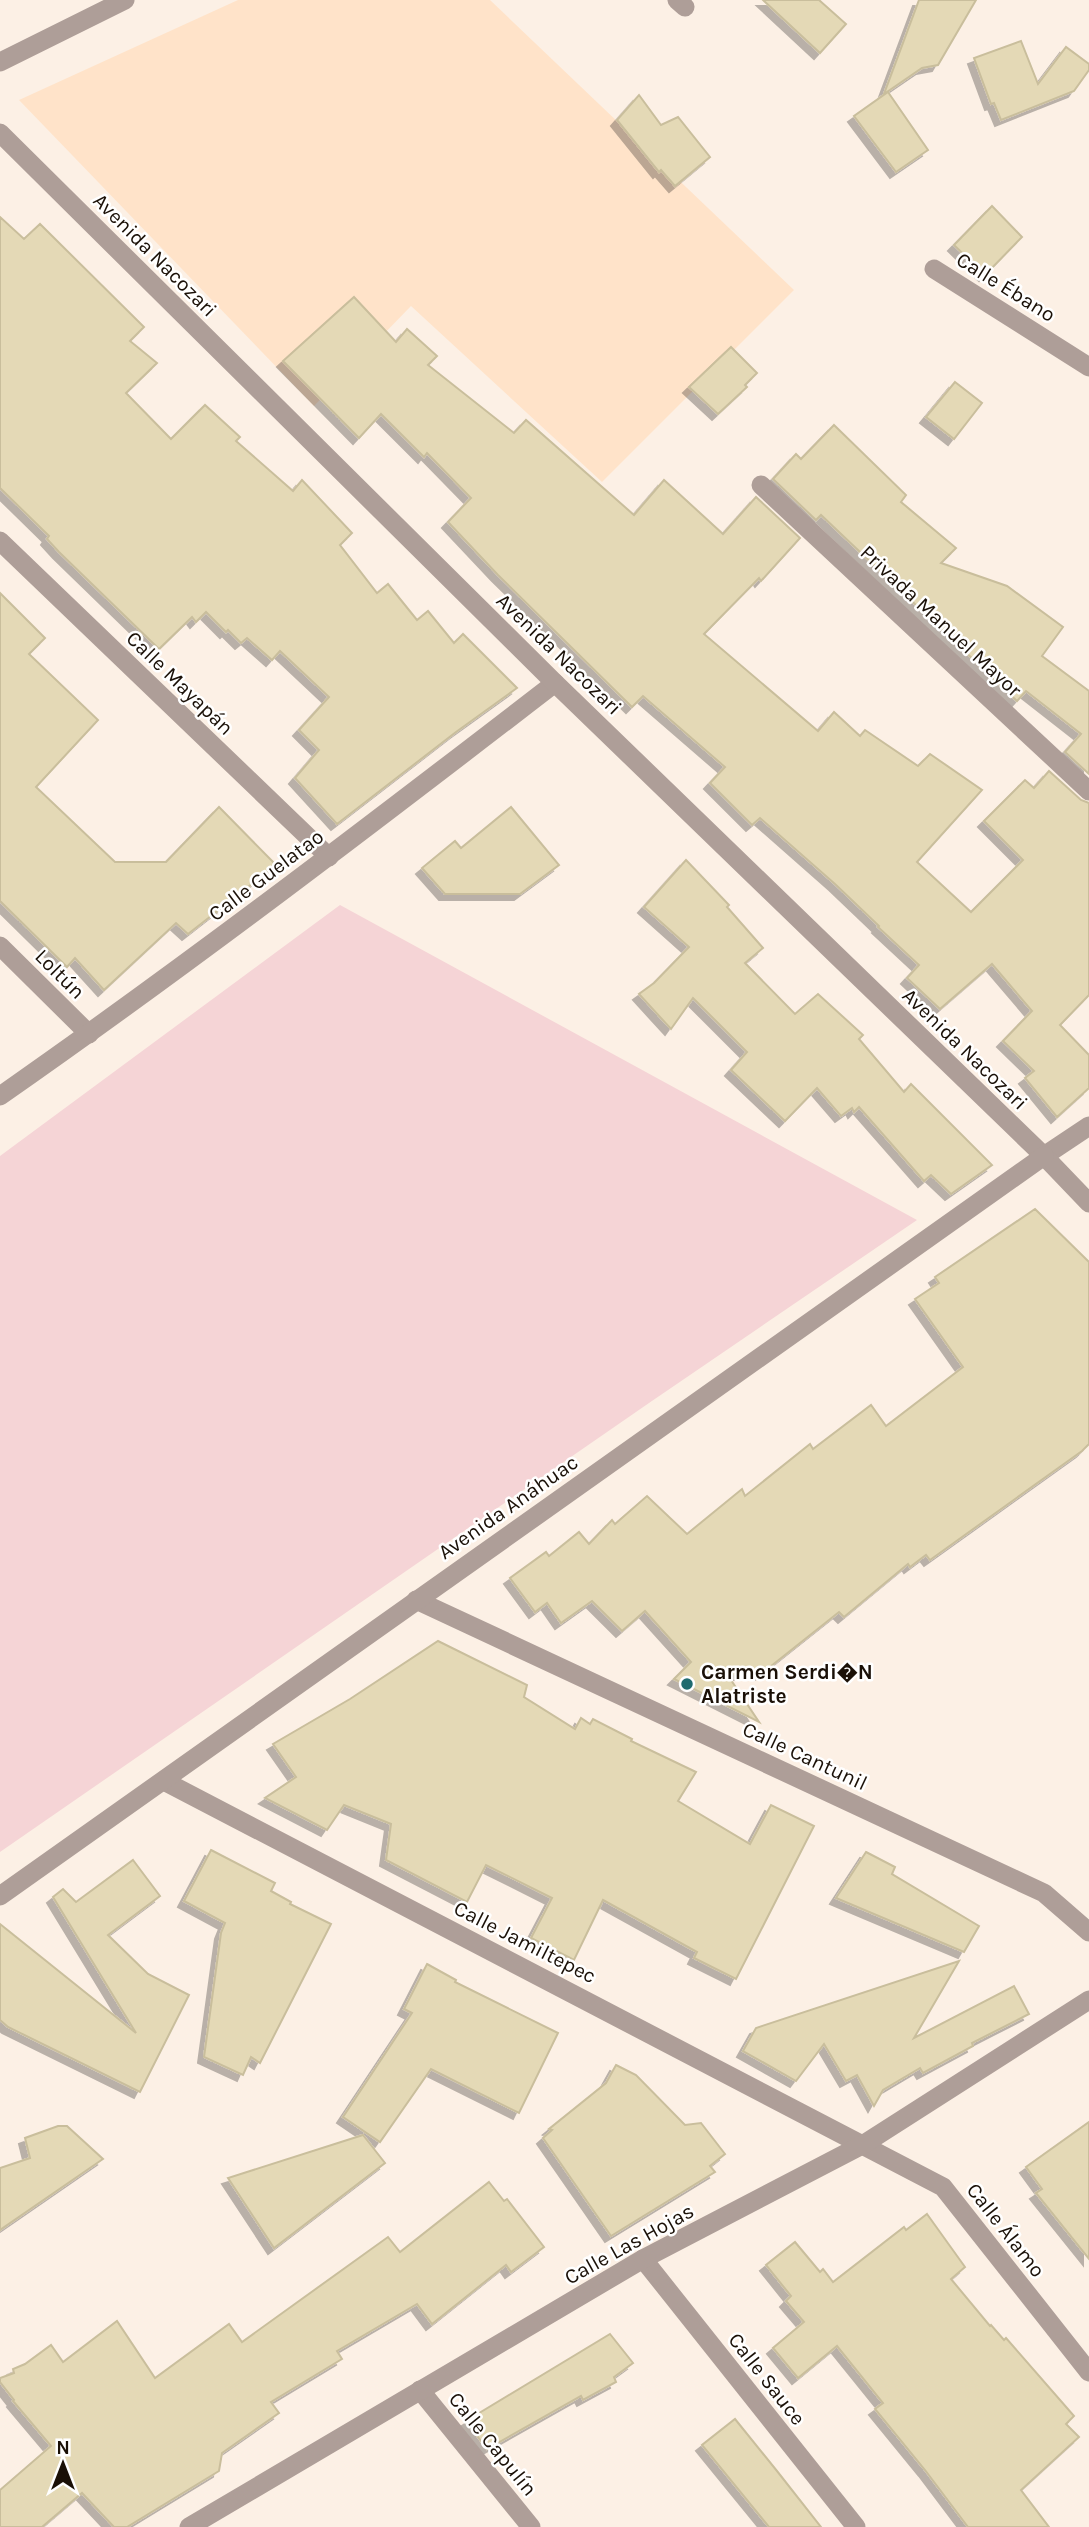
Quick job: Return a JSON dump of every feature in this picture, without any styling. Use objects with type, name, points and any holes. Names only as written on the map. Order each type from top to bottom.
[{"type":"street","points":[[0,62],[125,0]]},
{"type":"street","name":"Avenida Nacozari","points":[[0,134],[555,683],[1044,1156],[1089,1203]]},
{"type":"street","name":"Calle Ébano","points":[[934,269],[1089,367]]},
{"type":"street","name":"Privada Manuel Mayor","points":[[761,485],[1089,791]]},
{"type":"street","name":"Calle Mayapán","points":[[0,541],[329,857]]},
{"type":"street","name":"Calle Guelatao","points":[[0,1096],[89,1034],[329,857],[555,683]]},
{"type":"street","name":"Loltún","points":[[0,946],[89,1034]]},
{"type":"street","name":"Avenida Anáhuac","points":[[0,1896],[1089,1126]]},
{"type":"street","name":"Calle Cantunil","points":[[416,1600],[1044,1894],[1089,1932]]},
{"type":"street","name":"Calle Jamiltepec","points":[[164,1782],[864,2144]]},
{"type":"street","name":"Calle Las Hojas","points":[[189,2527],[643,2259],[864,2144],[1089,2000]]},
{"type":"street","name":"Calle Álamo","points":[[864,2144],[943,2187],[1089,2372]]},
{"type":"street","name":"Calle Sauce","points":[[643,2259],[856,2527]]},
{"type":"street","name":"Calle Capulín","points":[[419,2390],[531,2527]]},
{"type":"shaded area","points":[[238,0],[490,0],[794,290],[602,482],[411,306],[314,406],[19,100]]},
{"type":"shaded area","points":[[340,905],[917,1220],[0,1852],[0,1156]]},
{"type":"building","points":[[763,0],[819,0],[846,24],[820,53]]},
{"type":"building","points":[[919,0],[976,0],[938,65],[922,68],[884,94]]},
{"type":"building","points":[[1021,41],[1038,84],[1066,47],[1089,64],[1089,70],[1074,91],[1001,120],[994,103],[991,104],[974,58]]},
{"type":"building","points":[[888,92],[928,150],[896,172],[854,116]]},
{"type":"building","points":[[639,95],[661,125],[678,117],[710,157],[675,186],[661,170],[659,172],[617,120]]},
{"type":"building","points":[[992,206],[1022,237],[985,275],[954,245]]},
{"type":"building","points":[[0,217],[24,239],[40,224],[144,327],[130,341],[157,363],[126,393],[171,439],[205,405],[240,437],[236,441],[293,491],[302,480],[352,533],[340,545],[377,593],[388,584],[417,620],[428,611],[454,643],[463,634],[517,688],[337,824],[295,778],[319,750],[299,730],[329,697],[280,651],[272,660],[247,638],[241,643],[206,612],[196,622],[192,617],[159,649],[59,552],[47,539],[49,536],[0,488]]},
{"type":"building","points":[[354,297],[396,342],[407,329],[437,356],[428,365],[514,433],[526,420],[634,515],[664,480],[723,534],[756,497],[800,538],[761,581],[759,578],[704,634],[818,731],[834,712],[860,736],[865,730],[918,766],[930,754],[982,790],[917,862],[971,912],[1023,860],[984,821],[1025,780],[1034,788],[1049,771],[1081,800],[1089,803],[1089,995],[1060,1025],[1089,1055],[1089,1088],[1057,1117],[1025,1078],[1034,1071],[1003,1041],[1032,1011],[992,964],[940,1009],[907,978],[919,965],[835,884],[760,818],[752,825],[710,783],[725,767],[643,696],[632,707],[448,522],[471,498],[427,453],[424,457],[381,414],[359,438],[283,361]]},
{"type":"building","points":[[731,347],[757,373],[745,385],[747,387],[718,414],[689,387]]},
{"type":"building","points":[[955,382],[982,403],[954,439],[926,417]]},
{"type":"building","points":[[834,425],[906,495],[901,502],[956,548],[941,563],[1007,586],[1063,627],[1042,656],[1089,691],[1089,774],[1065,752],[1081,734],[1026,691],[1017,701],[821,515],[816,520],[773,479],[796,454],[801,459]]},
{"type":"building","points":[[0,593],[45,638],[29,654],[98,720],[36,787],[115,862],[166,862],[219,807],[276,865],[188,934],[176,923],[104,990],[75,958],[67,967],[0,901]]},
{"type":"building","points":[[511,807],[559,865],[520,894],[445,894],[422,868],[455,841],[461,848]]},
{"type":"building","points":[[686,860],[729,905],[727,907],[763,948],[745,963],[795,1014],[818,994],[863,1035],[859,1039],[904,1092],[911,1084],[992,1165],[951,1194],[931,1175],[924,1181],[859,1107],[854,1112],[852,1108],[841,1116],[817,1088],[785,1121],[731,1070],[747,1052],[693,998],[671,1029],[639,994],[654,983],[689,947],[644,907]]},
{"type":"building","points":[[1035,1209],[1089,1262],[1089,1444],[930,1560],[926,1555],[910,1567],[908,1564],[844,1617],[839,1612],[761,1674],[727,1674],[759,1722],[674,1679],[691,1662],[645,1611],[622,1631],[592,1601],[561,1623],[547,1603],[535,1612],[510,1578],[546,1552],[549,1556],[579,1532],[589,1544],[612,1520],[615,1524],[647,1496],[687,1534],[742,1489],[745,1496],[810,1444],[813,1449],[871,1405],[886,1426],[963,1367],[915,1299],[939,1283],[935,1277]]},
{"type":"building","points":[[438,1641],[527,1685],[524,1697],[575,1729],[581,1718],[590,1724],[593,1719],[632,1739],[631,1741],[696,1772],[678,1801],[750,1844],[771,1805],[814,1826],[736,1979],[694,1958],[697,1952],[603,1900],[574,1960],[531,1938],[552,1898],[486,1865],[467,1902],[386,1860],[391,1824],[344,1805],[327,1830],[265,1798],[296,1777],[273,1744],[350,1699]]},
{"type":"building","points":[[211,1850],[275,1883],[271,1891],[291,1902],[290,1904],[331,1924],[260,2063],[251,2057],[243,2075],[204,2057],[221,1933],[225,1923],[184,1901]]},
{"type":"building","points":[[866,1852],[895,1867],[892,1874],[979,1926],[964,1952],[836,1898]]},
{"type":"building","points":[[133,1860],[160,1896],[108,1935],[148,1974],[189,1995],[140,2092],[8,2027],[0,2020],[0,1924],[136,2033],[53,1897],[63,1889],[76,1902]]},
{"type":"building","points":[[959,1961],[914,2038],[1014,1986],[1029,2014],[972,2043],[973,2046],[923,2073],[920,2068],[883,2090],[874,2106],[857,2075],[846,2081],[824,2044],[796,2081],[743,2051],[756,2028]]},
{"type":"building","points":[[427,1964],[456,1980],[455,1982],[558,2033],[519,2113],[431,2069],[380,2142],[343,2117],[412,2013],[404,2009]]},
{"type":"building","points":[[616,2065],[636,2075],[685,2125],[701,2123],[725,2154],[710,2166],[715,2172],[611,2236],[543,2138],[552,2130],[549,2129],[606,2083]]},
{"type":"building","points":[[1089,2122],[1089,2259],[1036,2193],[1042,2189],[1026,2167]]},
{"type":"building","points":[[58,2126],[67,2126],[103,2159],[0,2230],[0,2168],[30,2158],[25,2138]]},
{"type":"building","points":[[363,2135],[385,2163],[274,2248],[228,2178]]},
{"type":"building","points":[[489,2182],[504,2201],[507,2199],[544,2247],[511,2272],[506,2265],[432,2324],[417,2304],[337,2351],[342,2359],[271,2402],[279,2413],[222,2453],[219,2471],[127,2527],[114,2527],[82,2493],[42,2527],[0,2527],[0,2490],[51,2446],[13,2401],[0,2378],[14,2373],[13,2369],[25,2364],[51,2345],[63,2362],[117,2321],[155,2378],[229,2324],[242,2342],[388,2237],[400,2252]]},
{"type":"building","points":[[927,2214],[965,2267],[951,2279],[990,2326],[1004,2340],[1006,2338],[1074,2416],[1066,2424],[1079,2437],[1021,2490],[1049,2527],[968,2527],[875,2409],[883,2403],[837,2346],[798,2378],[773,2348],[804,2322],[786,2301],[791,2296],[766,2265],[795,2242],[820,2272],[823,2269],[833,2282],[904,2227],[906,2230]]},
{"type":"building","points":[[610,2334],[633,2363],[614,2377],[616,2382],[583,2400],[581,2396],[487,2449],[466,2421]]},
{"type":"building","points":[[735,2419],[821,2527],[769,2527],[702,2445]]},
{"type":"place","name":"Carmen Serdi�N Alatriste","points":[[687,1684]]}]
